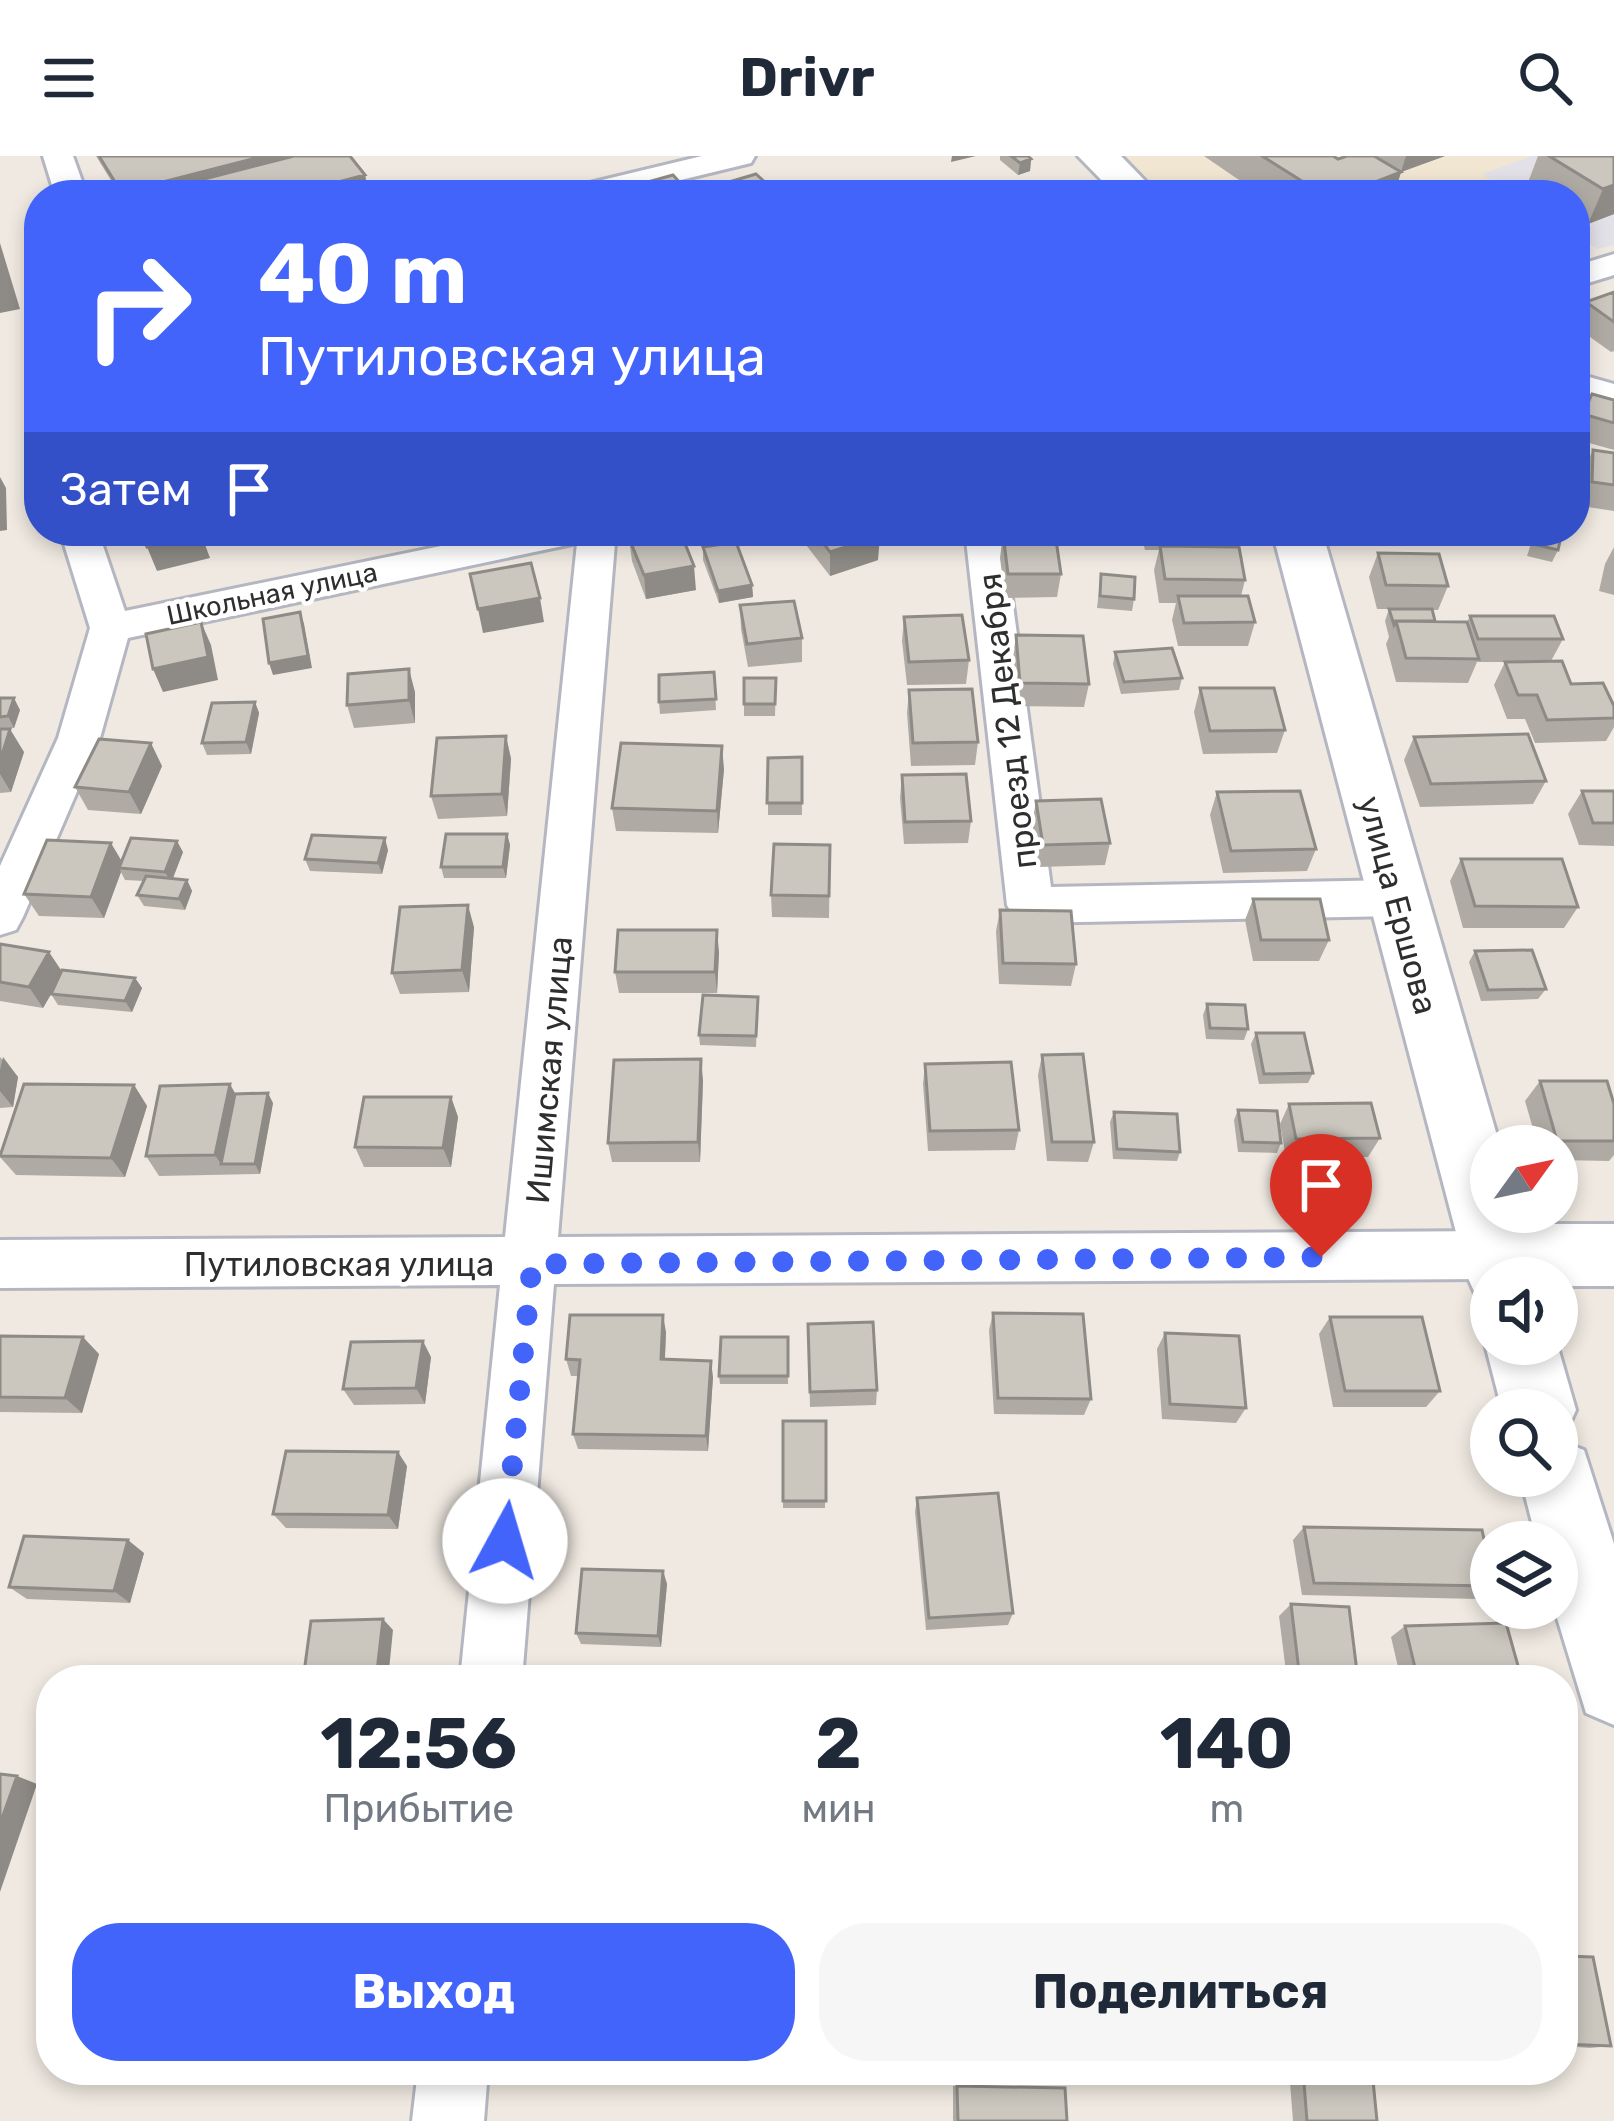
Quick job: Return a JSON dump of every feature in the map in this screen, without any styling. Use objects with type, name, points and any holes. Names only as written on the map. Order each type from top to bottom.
[{"type":"street","points":[[582,156],[606,180]]},
{"type":"street","points":[[642,180],[740,156]]},
{"type":"street","points":[[1098,156],[1123,180]]},
{"type":"street","points":[[0,917],[79,738],[110,628],[84,546]]},
{"type":"street","name":"Школьная улица","points":[[110,628],[502,546]]},
{"type":"street","name":"Ишимская улица","points":[[492,1665],[596,546]]},
{"type":"street","name":"проезд 12 Декабря","points":[[986,546],[1030,905],[1396,898]]},
{"type":"street","name":"улица Ершова","points":[[1301,546],[1497,1257]]},
{"type":"street","name":"Путиловская улица","points":[[1578,1259],[1614,1255]]},
{"type":"street","name":"Путиловская улица","points":[[0,1264],[1470,1267]]},
{"type":"street","points":[[1563,1497],[1614,1685]]},
{"type":"street","points":[[448,2121],[452,2085]]},
{"type":"shaded area","points":[[1122,156],[1532,156],[1482,174],[1491,180],[1148,180]]},
{"type":"shaded area","points":[[1532,156],[1614,156],[1614,245],[1597,249],[1590,245],[1590,180],[1490,180],[1481,174]]},
{"type":"building","points":[[99,156],[264,156],[171,180],[114,180]]},
{"type":"building","points":[[294,156],[350,156],[365,175],[346,180],[204,179]]},
{"type":"building","points":[[1262,156],[1374,156],[1401,172],[1380,180],[1300,180]]},
{"type":"building","points":[[1549,156],[1614,156],[1614,185],[1603,189]]},
{"type":"building","points":[[1614,292],[1614,322],[1590,305],[1590,301]]},
{"type":"building","points":[[1592,394],[1614,400],[1614,423],[1590,416]]},
{"type":"building","points":[[1593,450],[1614,453],[1614,485],[1592,482]]},
{"type":"building","points":[[632,546],[686,546],[694,566],[644,575]]},
{"type":"building","points":[[737,546],[752,585],[718,591],[703,547]]},
{"type":"building","points":[[1004,546],[1057,546],[1061,574],[1008,574]]},
{"type":"building","points":[[1160,546],[1239,547],[1245,580],[1165,579]]},
{"type":"building","points":[[1378,553],[1439,554],[1448,586],[1386,585]]},
{"type":"building","points":[[531,563],[540,598],[478,609],[470,574]]},
{"type":"building","points":[[1101,574],[1135,577],[1134,599],[1100,596]]},
{"type":"building","points":[[1178,596],[1248,596],[1255,622],[1184,623]]},
{"type":"building","points":[[794,601],[802,638],[747,644],[740,605]]},
{"type":"building","points":[[1389,609],[1432,609],[1435,621],[1396,621],[1394,625]]},
{"type":"building","points":[[300,612],[308,656],[269,663],[263,619]]},
{"type":"building","points":[[962,615],[969,660],[909,662],[904,617]]},
{"type":"building","points":[[1470,616],[1554,616],[1563,639],[1478,639]]},
{"type":"building","points":[[1396,621],[1467,622],[1479,659],[1406,658]]},
{"type":"building","points":[[201,622],[208,657],[153,669],[146,634]]},
{"type":"building","points":[[1016,635],[1083,636],[1089,684],[1020,683]]},
{"type":"building","points":[[1172,648],[1182,678],[1124,682],[1115,652]]},
{"type":"building","points":[[1562,661],[1571,684],[1603,683],[1614,718],[1547,720],[1537,695],[1518,695],[1505,662]]},
{"type":"building","points":[[409,669],[409,700],[347,705],[348,674]]},
{"type":"building","points":[[714,672],[716,699],[659,702],[659,675]]},
{"type":"building","points":[[744,678],[776,678],[775,704],[744,704]]},
{"type":"building","points":[[1200,688],[1274,688],[1285,730],[1210,731]]},
{"type":"building","points":[[972,689],[978,742],[913,743],[909,690]]},
{"type":"building","points":[[0,698],[14,698],[8,716],[0,717]]},
{"type":"building","points":[[255,702],[246,742],[202,743],[212,703]]},
{"type":"building","points":[[0,729],[10,729],[0,761]]},
{"type":"building","points":[[1528,734],[1546,781],[1431,784],[1414,737]]},
{"type":"building","points":[[506,736],[502,794],[431,796],[437,738]]},
{"type":"building","points":[[99,739],[151,743],[129,792],[75,787]]},
{"type":"building","points":[[621,743],[722,746],[717,811],[612,808]]},
{"type":"building","points":[[802,757],[802,803],[767,803],[768,758]]},
{"type":"building","points":[[966,774],[971,821],[905,822],[902,775]]},
{"type":"building","points":[[1300,791],[1316,849],[1231,851],[1217,792]]},
{"type":"building","points":[[1582,791],[1614,791],[1614,823],[1593,823]]},
{"type":"building","points":[[1101,799],[1110,843],[1043,845],[1036,801]]},
{"type":"building","points":[[446,834],[507,834],[503,867],[441,867]]},
{"type":"building","points":[[312,835],[385,838],[378,863],[305,859]]},
{"type":"building","points":[[131,838],[177,841],[165,872],[119,868]]},
{"type":"building","points":[[47,840],[111,843],[91,897],[24,894]]},
{"type":"building","points":[[774,844],[830,845],[829,896],[771,895]]},
{"type":"building","points":[[1461,859],[1562,859],[1578,907],[1475,906]]},
{"type":"building","points":[[146,876],[187,880],[179,899],[137,895]]},
{"type":"building","points":[[1253,899],[1320,899],[1329,940],[1261,940]]},
{"type":"building","points":[[468,905],[462,970],[392,973],[400,907]]},
{"type":"building","points":[[1000,910],[1071,911],[1076,964],[1003,963]]},
{"type":"building","points":[[618,930],[717,930],[715,972],[615,972]]},
{"type":"building","points":[[0,944],[49,952],[29,987],[0,982]]},
{"type":"building","points":[[1532,950],[1546,989],[1488,990],[1475,951]]},
{"type":"building","points":[[62,970],[135,978],[125,1001],[51,994]]},
{"type":"building","points":[[703,995],[758,997],[756,1036],[699,1035]]},
{"type":"building","points":[[1207,1004],[1245,1005],[1248,1029],[1210,1028]]},
{"type":"building","points":[[1256,1033],[1304,1033],[1313,1073],[1264,1074]]},
{"type":"building","points":[[1083,1054],[1094,1142],[1052,1142],[1042,1055]]},
{"type":"building","points":[[701,1059],[698,1142],[608,1143],[614,1060]]},
{"type":"building","points":[[1011,1062],[1019,1130],[930,1131],[925,1064]]},
{"type":"building","points":[[1540,1081],[1607,1081],[1614,1104],[1614,1141],[1578,1141],[1578,1125],[1552,1125]]},
{"type":"building","points":[[24,1084],[134,1085],[111,1158],[0,1156]]},
{"type":"building","points":[[230,1084],[215,1155],[146,1156],[160,1086]]},
{"type":"building","points":[[268,1093],[255,1164],[221,1164],[235,1094]]},
{"type":"building","points":[[364,1097],[451,1097],[443,1148],[355,1147]]},
{"type":"building","points":[[1371,1103],[1380,1138],[1296,1139],[1289,1104]]},
{"type":"building","points":[[1238,1110],[1277,1111],[1281,1143],[1243,1142]]},
{"type":"building","points":[[1114,1112],[1177,1114],[1180,1152],[1117,1149]]},
{"type":"building","points":[[993,1313],[1083,1314],[1091,1399],[998,1398]]},
{"type":"building","points":[[570,1315],[663,1315],[661,1359],[711,1361],[706,1436],[573,1434],[580,1360],[566,1359]]},
{"type":"building","points":[[1330,1317],[1422,1317],[1440,1391],[1345,1391]]},
{"type":"building","points":[[873,1322],[877,1390],[810,1392],[808,1324]]},
{"type":"building","points":[[1165,1333],[1239,1336],[1246,1408],[1170,1404]]},
{"type":"building","points":[[0,1336],[83,1337],[65,1398],[0,1397]]},
{"type":"building","points":[[721,1337],[788,1337],[788,1376],[719,1376]]},
{"type":"building","points":[[423,1341],[416,1388],[343,1389],[351,1342]]},
{"type":"building","points":[[783,1421],[826,1421],[826,1501],[783,1501]]},
{"type":"building","points":[[286,1451],[398,1452],[388,1515],[273,1514]]},
{"type":"building","points":[[998,1493],[1013,1613],[929,1618],[917,1498]]},
{"type":"building","points":[[1304,1527],[1470,1530],[1470,1586],[1314,1583]]},
{"type":"building","points":[[24,1536],[128,1540],[114,1591],[9,1587]]},
{"type":"building","points":[[582,1569],[663,1571],[658,1636],[576,1633]]},
{"type":"building","points":[[1291,1604],[1349,1607],[1356,1665],[1298,1665]]},
{"type":"building","points":[[383,1619],[378,1665],[305,1665],[311,1621]]},
{"type":"building","points":[[1470,1624],[1470,1629],[1508,1629],[1518,1665],[1414,1665],[1405,1626]]},
{"type":"building","points":[[0,1774],[17,1776],[0,1824]]},
{"type":"building","points":[[1578,1956],[1593,1957],[1611,2046],[1578,2045]]},
{"type":"building","points":[[1304,2085],[1373,2085],[1377,2121],[1307,2121]]},
{"type":"building","points":[[957,2086],[1065,2088],[1067,2121],[958,2121]]},
{"type":"route","points":[[505,1541],[532,1264],[1321,1257]]}]
